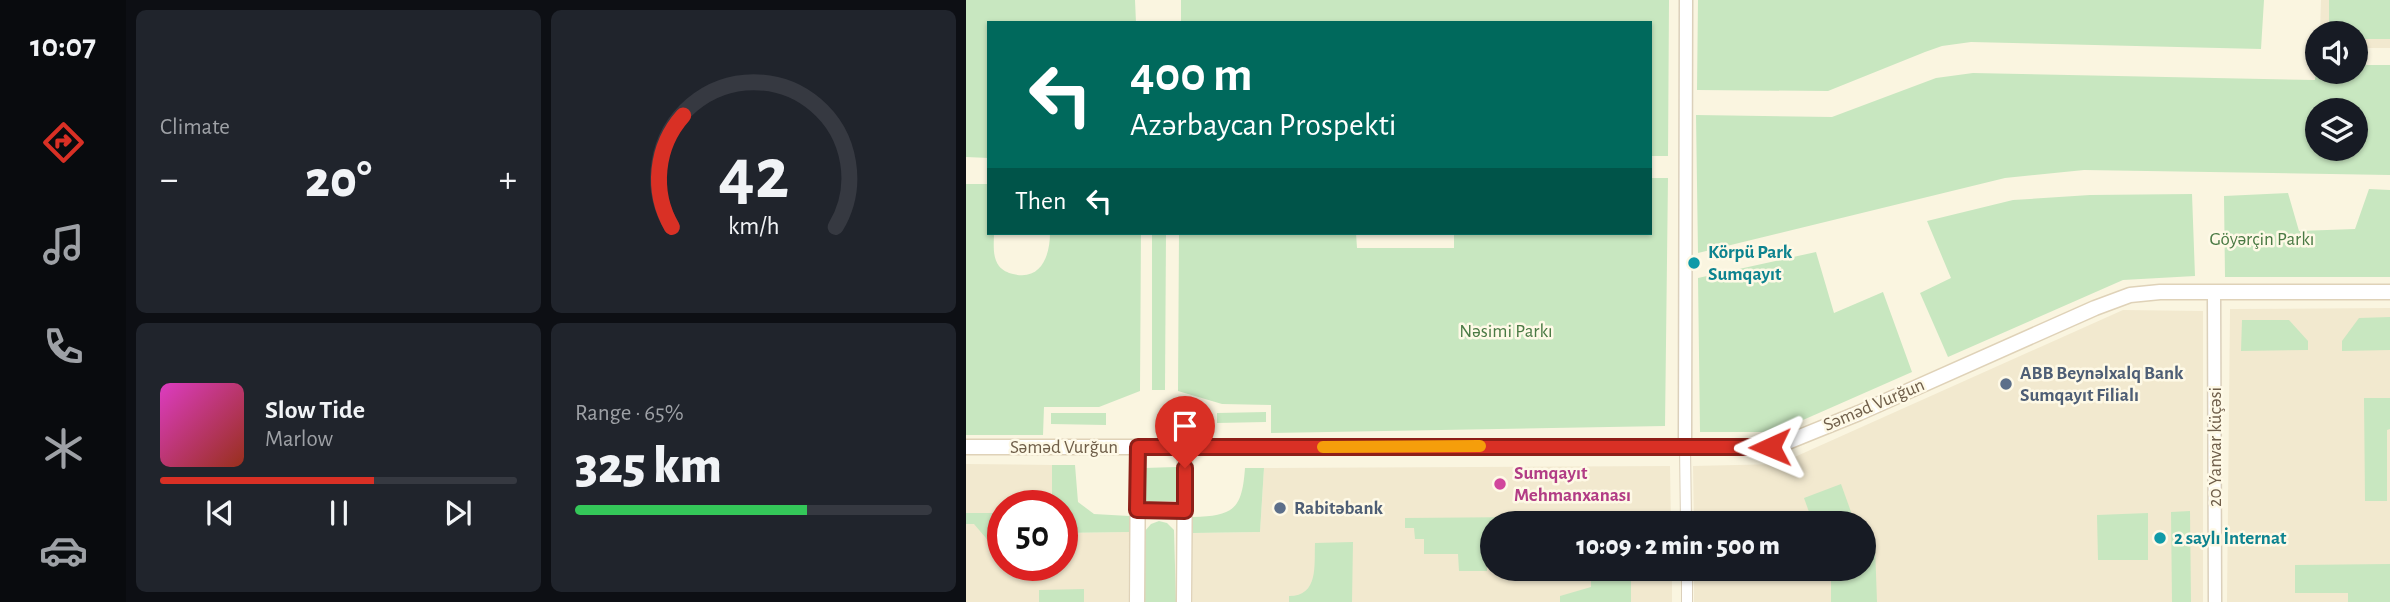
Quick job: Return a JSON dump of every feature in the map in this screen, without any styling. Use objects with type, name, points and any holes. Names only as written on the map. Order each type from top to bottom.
[{"type":"main road","name":"Səməd Vurğun","points":[[966,447],[1759,448],[1780,445],[1859,413],[2113,300],[2145,293],[2390,292]]},
{"type":"main road","points":[[1137,602],[1138,447]]},
{"type":"main road","points":[[1184,602],[1185,447]]},
{"type":"main road","points":[[1137,510],[1185,511]]},
{"type":"street","points":[[1686,0],[1686,511]]},
{"type":"street","name":"20 Yanvar küçəsi","points":[[2214,292],[2214,602]]},
{"type":"street","points":[[1687,581],[1687,602]]},
{"type":"shaded area","points":[[2321,0],[2390,0],[2390,48],[2368,48],[2368,21],[2320,21]]},
{"type":"shaded area","points":[[2390,308],[2390,602],[2227,602],[2230,309]]},
{"type":"shaded area","points":[[2123,310],[2203,311],[2203,602],[1694,602],[1694,581],[1876,581],[1876,511],[1694,511],[1693,466],[1779,464]]},
{"type":"shaded area","points":[[966,464],[1052,465],[1052,490],[987,490],[987,581],[1078,581],[1078,533],[1129,532],[1128,602],[966,602]]},
{"type":"shaded area","points":[[1670,466],[1671,511],[1480,511],[1480,581],[1672,581],[1672,602],[1193,602],[1193,533],[1260,532],[1264,468]]},
{"type":"green space","points":[[966,0],[1135,0],[1136,21],[987,21],[987,158],[966,157]]},
{"type":"green space","points":[[1181,0],[1669,0],[1668,156],[1652,156],[1652,21],[1181,21]]},
{"type":"green space","points":[[1698,0],[2264,0],[2261,49],[1971,42],[1942,46],[1828,91],[1697,90]]},
{"type":"green space","points":[[2329,0],[2390,0],[2390,39],[2368,39],[2368,21],[2329,21]]},
{"type":"green space","points":[[2368,65],[2390,65],[2390,175],[2084,170],[2005,178],[1698,253],[1696,115],[1832,117],[1936,78],[1973,73],[2305,80],[2305,84],[2368,84]]},
{"type":"green space","name":"Nəsimi Parkı","points":[[1652,178],[1668,178],[1665,426],[1271,433],[1271,405],[1222,404],[1178,391],[1179,235],[1356,235],[1357,248],[1454,248],[1454,235],[1652,235]]},
{"type":"green space","points":[[966,184],[987,184],[987,235],[994,235],[995,258],[1000,267],[1011,274],[1031,274],[1042,265],[1046,258],[1050,235],[1141,235],[1140,391],[1099,407],[1044,407],[1043,435],[966,435]]},
{"type":"green space","name":"Göyərçin Parkı","points":[[2369,189],[2390,190],[2390,277],[2225,277],[2224,196],[2288,193],[2299,231],[2355,229]]},
{"type":"green space","points":[[2192,194],[2195,276],[2123,280],[1948,357],[1920,293],[1951,278],[1927,221],[2013,200],[2090,195]]},
{"type":"green space","points":[[1152,235],[1166,235],[1165,390],[1152,390]]},
{"type":"green space","points":[[1816,252],[1834,313],[1883,292],[1912,372],[1776,432],[1700,432],[1698,278]]},
{"type":"green space","points":[[2390,317],[2390,350],[2342,351],[2342,341],[2359,318]]},
{"type":"green space","points":[[2242,320],[2289,320],[2308,341],[2308,350],[2241,351]]},
{"type":"green space","points":[[2364,398],[2390,398],[2387,501],[2365,501]]},
{"type":"green space","points":[[1266,412],[1266,422],[1217,423],[1217,413]]},
{"type":"green space","points":[[1051,413],[1106,413],[1106,425],[1051,424]]},
{"type":"green space","points":[[1052,465],[1075,465],[1077,490],[1052,490]]},
{"type":"green space","points":[[1176,467],[1176,501],[1144,502],[1144,468]]},
{"type":"green space","points":[[1245,468],[1264,468],[1260,532],[1193,533],[1193,517],[1218,515],[1233,508],[1241,493]]},
{"type":"green space","points":[[1841,484],[1851,511],[1809,511],[1804,498]]},
{"type":"green space","points":[[1078,502],[1094,514],[1129,516],[1129,532],[1078,533]]},
{"type":"green space","points":[[2190,511],[2191,602],[2172,602],[2171,512]]},
{"type":"green space","points":[[966,513],[987,513],[987,539],[974,524],[966,524]]},
{"type":"green space","points":[[2148,513],[2148,560],[2098,560],[2097,515]]},
{"type":"green space","points":[[1480,517],[1480,571],[1459,571],[1458,554],[1424,554],[1424,539],[1415,539],[1414,528],[1405,528],[1405,518]]},
{"type":"green space","points":[[1159,521],[1167,523],[1174,530],[1176,602],[1143,602],[1145,531],[1151,524]]},
{"type":"green space","points":[[1353,542],[1352,602],[1289,602],[1289,596],[1299,595],[1310,585],[1313,578],[1315,543]]},
{"type":"green space","points":[[2390,564],[2390,602],[2348,602],[2348,593],[2295,593],[2295,565]]},
{"type":"green space","points":[[1876,574],[1877,602],[1831,602],[1831,581],[1876,581]]},
{"type":"green space","points":[[1591,581],[1631,581],[1631,602],[1560,602],[1560,596],[1591,587]]},
{"type":"green space","points":[[1084,589],[1084,602],[1039,602],[1039,590]]},
{"type":"slow traffic","points":[[1323,447],[1480,446]]},
{"type":"place","name":"Körpü Park Sumqayıt","points":[[1694,263]]},
{"type":"place","name":"ABB Beynəlxalq Bank Sumqayıt Filialı","points":[[2006,384]]},
{"type":"place","name":"Sumqayıt Mehmanxanası","points":[[1500,484]]},
{"type":"place","name":"Rabitəbank","points":[[1280,508]]},
{"type":"place","name":"2 saylı İnternat","points":[[2160,538]]},
{"type":"route","points":[[1185,468],[1185,511],[1137,510],[1138,447],[1770,447]]}]
